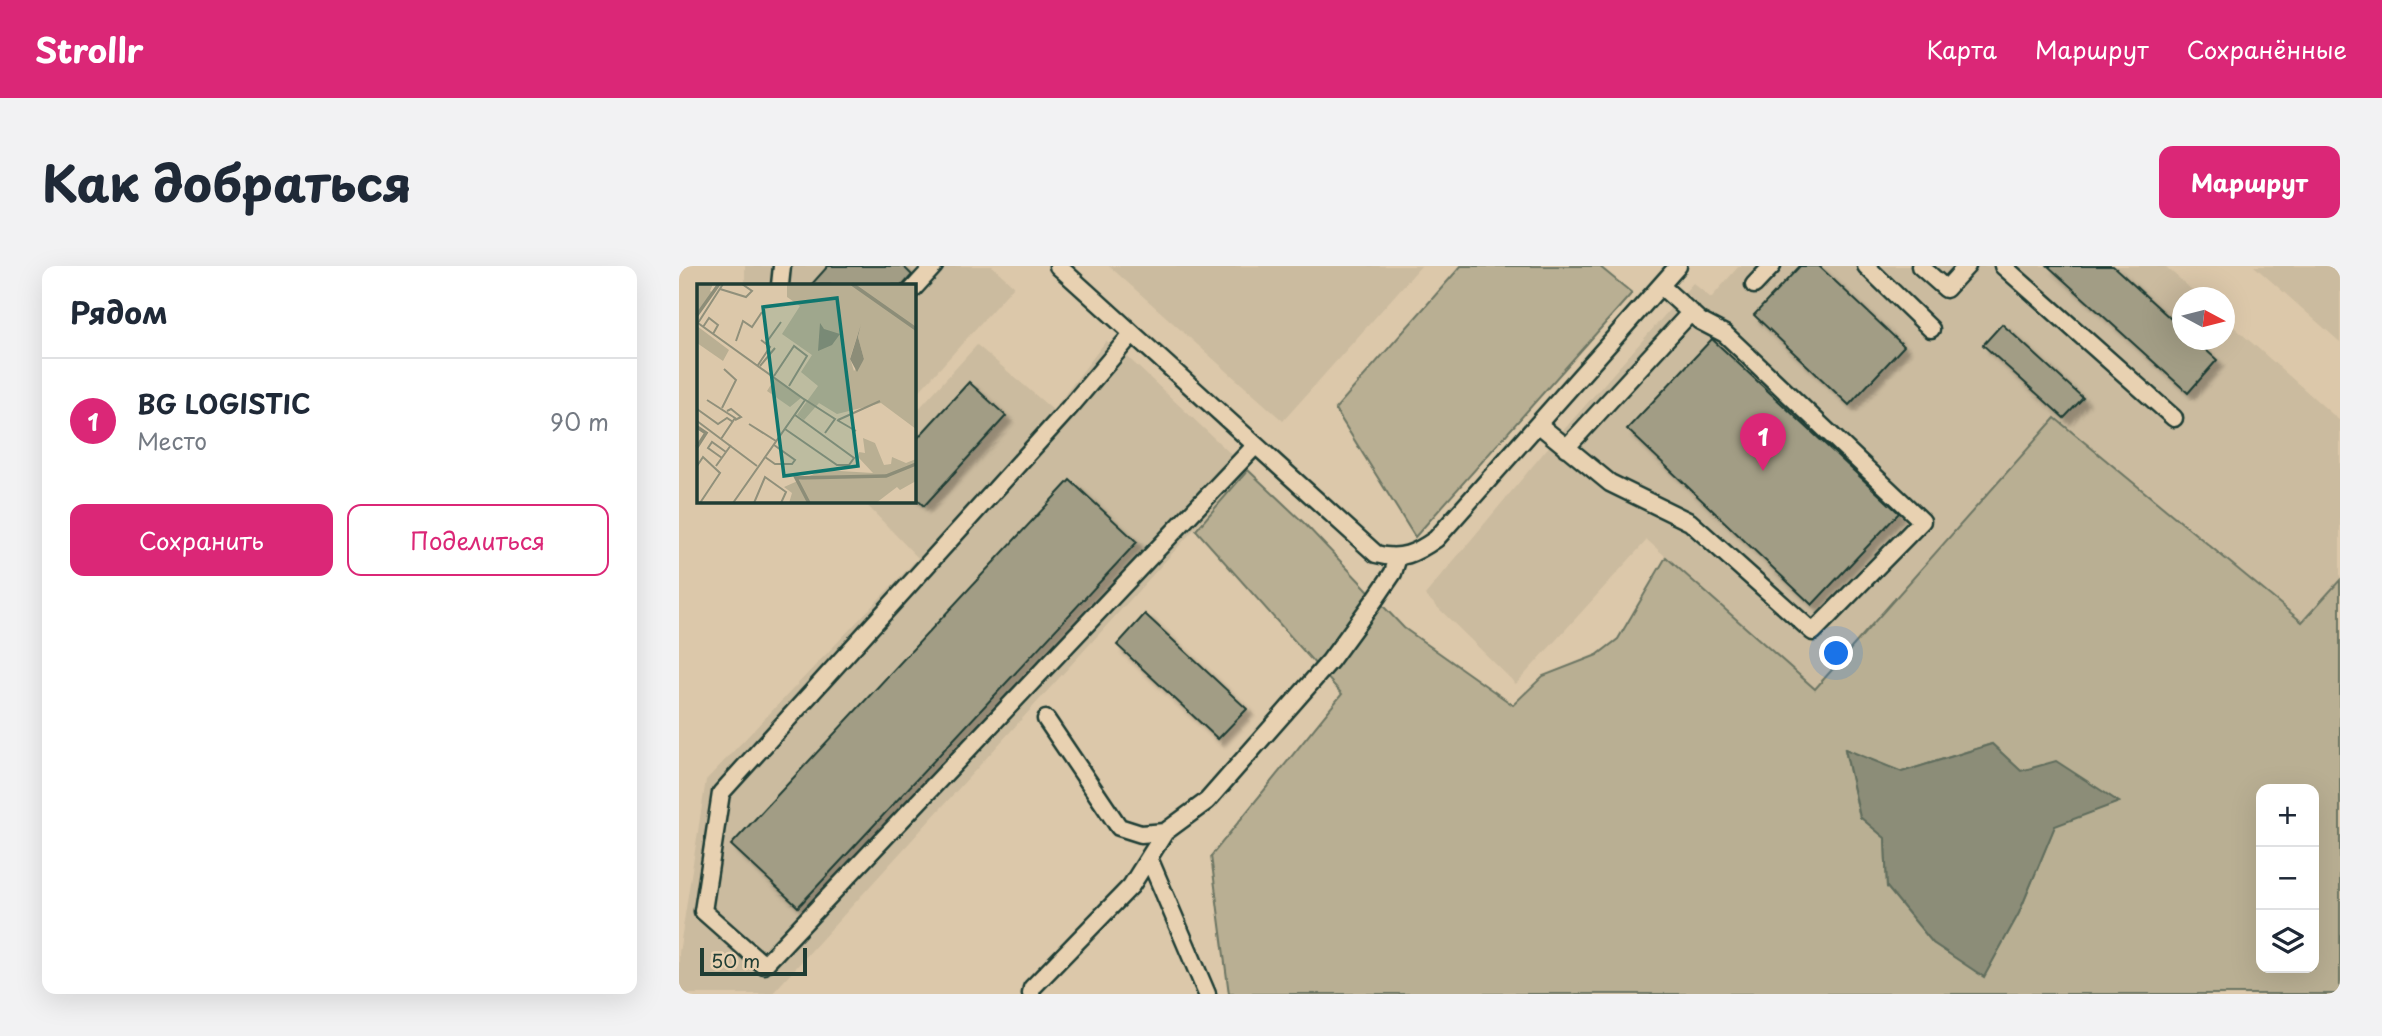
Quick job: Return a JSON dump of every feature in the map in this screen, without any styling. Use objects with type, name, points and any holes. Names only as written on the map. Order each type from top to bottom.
[{"type":"street","points":[[781,284],[782,266]]},
{"type":"street","points":[[915,287],[934,266]]},
{"type":"street","points":[[1058,266],[1376,554],[1398,558],[1420,550],[1436,539],[1678,266]]},
{"type":"street","points":[[1754,285],[1772,266]]},
{"type":"street","points":[[1866,266],[1931,329]]},
{"type":"street","points":[[1920,266],[1946,289],[1967,266]]},
{"type":"street","points":[[2003,266],[2174,418]]},
{"type":"street","points":[[1538,424],[1610,483],[1690,522],[1813,632],[1922,521],[1725,334],[1700,321],[1661,286]]},
{"type":"street","points":[[1566,447],[1691,312]]},
{"type":"street","points":[[1132,334],[1070,407],[721,793],[703,911],[764,965],[1255,446]]},
{"type":"street","points":[[1031,994],[1032,988],[1131,886],[1164,832],[1207,801],[1330,661],[1376,598],[1398,558]]},
{"type":"street","points":[[1046,719],[1119,827],[1142,834],[1164,832]]},
{"type":"street","points":[[1149,858],[1207,994]]},
{"type":"shaded area","points":[[745,266],[992,266],[1014,286],[915,396],[915,284],[745,284]]},
{"type":"shaded area","points":[[1109,266],[1421,266],[1283,421]]},
{"type":"shaded area","points":[[1461,266],[1599,266],[1632,293],[1415,537],[1335,409]]},
{"type":"shaded area","points":[[1739,266],[2165,266],[2189,287],[2172,287],[2172,350],[2235,350],[2235,328],[2340,421],[2340,580],[2302,623],[2055,418],[1815,689],[1647,540],[1516,684],[1425,595],[1546,450],[1693,283],[1711,298]]},
{"type":"shaded area","points":[[2254,266],[2340,266],[2340,342]]},
{"type":"shaded area","points":[[1106,341],[1118,348],[1248,470],[772,994],[679,994],[679,953],[706,780],[918,558],[864,502],[915,502],[915,413],[977,345],[1053,410]]},
{"type":"shaded area","points":[[2055,418],[2302,622],[2340,580],[2340,994],[1229,994],[1211,856],[1342,694],[1196,530],[1248,470],[1304,523],[1404,628],[1513,705],[1543,676],[1597,655],[1618,639],[1666,557],[1815,689]],"holes":[[[1992,744],[2021,771],[2118,802],[2055,825],[2019,913],[1984,976],[1933,943],[1887,887],[1885,838],[1860,817],[1845,750],[1902,772]]]},
{"type":"shaded area","points":[[1992,744],[2021,771],[2056,761],[2119,802],[2055,826],[2019,913],[1984,977],[1933,943],[1887,887],[1885,838],[1860,817],[1845,749],[1902,772]]},
{"type":"building","points":[[828,266],[903,266],[912,275],[904,284],[812,284]]},
{"type":"building","points":[[1800,266],[1819,266],[1904,346],[1849,405],[1754,315]]},
{"type":"building","points":[[2048,266],[2113,266],[2172,320],[2172,350],[2206,350],[2217,360],[2188,393]]},
{"type":"building","points":[[2002,324],[2083,398],[2064,418],[1983,345]]},
{"type":"building","points":[[1712,339],[1899,513],[1812,605],[1627,429]]},
{"type":"building","points":[[969,382],[1006,416],[924,506],[915,498],[915,441]]},
{"type":"building","points":[[1070,480],[1137,542],[798,907],[731,845]]},
{"type":"building","points":[[1145,614],[1247,709],[1218,739],[1117,645]]},
{"type":"place","name":"BG LOGISTIC","points":[[1763,471]]}]
